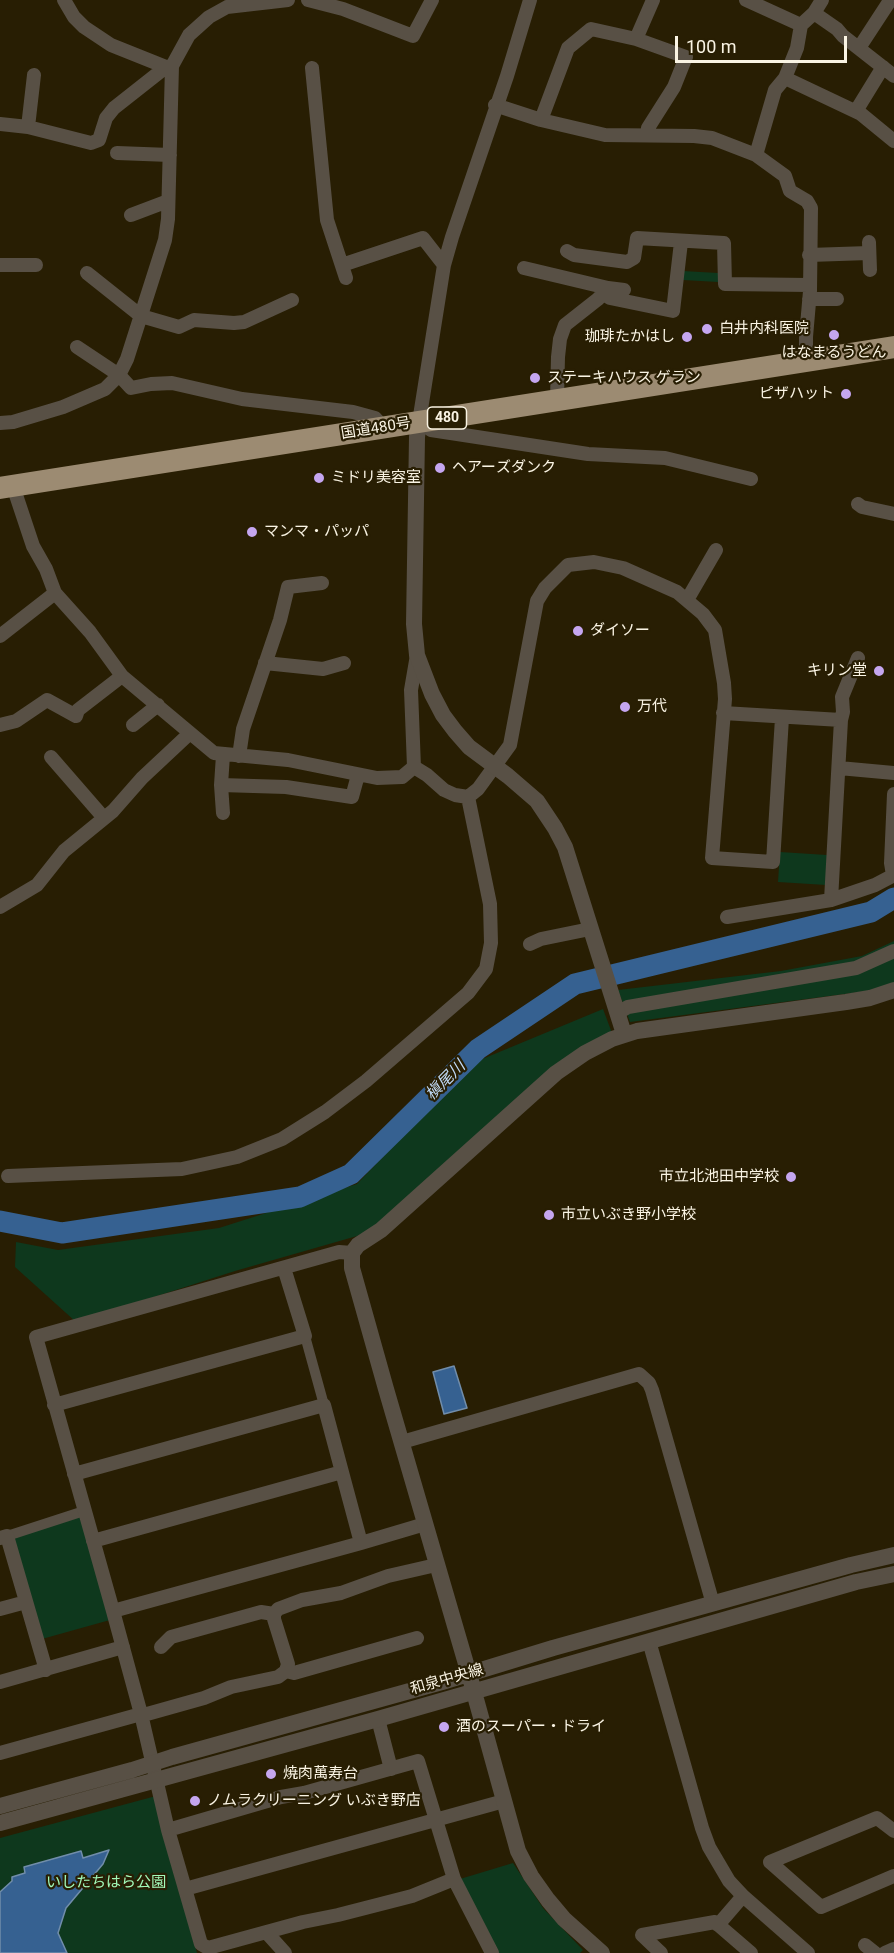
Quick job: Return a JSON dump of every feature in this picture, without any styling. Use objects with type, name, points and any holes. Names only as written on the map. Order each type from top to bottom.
[{"type":"highway","name":"国道480号","points":[[7,487],[894,347]]},
{"type":"street","points":[[64,0],[74,17],[84,27],[111,45],[169,67]]},
{"type":"street","points":[[0,124],[28,127],[91,143],[99,141],[106,118],[114,108],[169,67],[189,35],[209,16],[227,7],[249,2],[288,0]]},
{"type":"street","points":[[308,0],[346,4],[413,36],[432,0]]},
{"type":"street","points":[[414,767],[411,690],[417,656],[414,624],[417,437],[428,355],[444,266],[452,237],[495,105],[507,76],[530,0]]},
{"type":"street","points":[[636,39],[653,0]]},
{"type":"street","points":[[746,0],[773,5],[801,25]]},
{"type":"street","points":[[756,155],[775,90],[785,78],[796,48],[801,25],[822,0]]},
{"type":"street","points":[[859,48],[889,2]]},
{"type":"street","points":[[813,13],[837,29],[894,76]]},
{"type":"street","points":[[541,120],[568,48],[591,29],[636,39],[686,57],[674,87],[648,128],[647,134]]},
{"type":"street","points":[[0,423],[13,422],[63,407],[105,389],[119,375],[127,359],[165,240],[170,154],[169,67]]},
{"type":"street","points":[[856,111],[883,67]]},
{"type":"street","points":[[312,68],[327,220],[344,271],[423,238],[444,266]]},
{"type":"street","points":[[28,127],[34,75]]},
{"type":"street","points":[[785,78],[856,111],[894,141]]},
{"type":"street","points":[[495,105],[541,120],[604,135],[647,134],[712,138],[756,155],[785,176],[790,191],[807,201],[811,208],[807,361]]},
{"type":"street","points":[[117,153],[170,154]]},
{"type":"street","points":[[131,215],[168,201]]},
{"type":"street","points":[[567,251],[573,255],[591,252],[627,262],[634,258],[639,232],[681,242],[724,243],[725,284],[809,292],[837,299]]},
{"type":"street","points":[[605,291],[610,298],[673,311],[681,242]]},
{"type":"street","points":[[809,255],[869,248],[870,270]]},
{"type":"street","points":[[0,265],[36,265]]},
{"type":"street","points":[[524,268],[552,268],[605,291],[624,290]]},
{"type":"street","points":[[87,273],[141,316],[179,327],[194,320],[244,322],[292,300]]},
{"type":"street","points":[[557,400],[560,339],[566,316],[605,291]]},
{"type":"street","points":[[76,347],[119,375],[131,388],[172,383],[242,399],[353,412],[375,418],[384,428]]},
{"type":"street","points":[[419,422],[431,430],[588,454],[665,458],[752,479]]},
{"type":"street","points":[[7,487],[55,593],[90,632],[122,676],[214,753],[288,760],[378,778],[402,777],[414,767]]},
{"type":"street","points":[[858,504],[862,507],[894,514]]},
{"type":"street","points":[[687,600],[716,550]]},
{"type":"street","points":[[414,767],[454,795],[468,797],[478,789],[510,745],[537,601],[545,588],[568,565],[594,562],[623,568],[677,592],[703,614],[715,630],[725,699],[712,858],[773,862],[782,717]]},
{"type":"street","points":[[239,756],[243,729],[284,606],[288,587],[322,583]]},
{"type":"street","points":[[0,636],[55,593]]},
{"type":"street","points":[[417,656],[443,715],[469,747],[537,801],[555,828],[565,848],[624,1034]]},
{"type":"street","points":[[265,663],[323,669],[344,663]]},
{"type":"street","points":[[831,900],[842,698],[851,664]]},
{"type":"street","points":[[0,725],[16,721],[47,700],[76,716],[78,710],[122,676]]},
{"type":"street","points":[[133,725],[158,705]]},
{"type":"street","points":[[723,713],[841,720]]},
{"type":"street","points":[[0,908],[38,885],[64,851],[104,818],[189,734]]},
{"type":"street","points":[[223,755],[221,785],[223,813]]},
{"type":"street","points":[[51,757],[104,818]]},
{"type":"street","points":[[839,768],[894,773]]},
{"type":"street","points":[[221,785],[286,787],[352,797],[358,775]]},
{"type":"street","points":[[727,917],[750,908],[831,900],[875,885],[893,875],[891,862],[894,794]]},
{"type":"street","points":[[8,1176],[182,1169],[237,1157],[282,1139],[325,1112],[366,1081],[468,993],[486,969],[491,943],[490,904],[468,797]]},
{"type":"street","points":[[535,939],[592,933]]},
{"type":"street","points":[[617,1011],[628,1007],[856,968],[894,951]]},
{"type":"street","points":[[602,1953],[564,1919],[531,1876],[518,1851],[352,1268],[352,1253],[358,1245],[381,1230],[556,1073],[585,1053],[624,1034],[846,1002],[894,990]]},
{"type":"street","points":[[352,1253],[339,1252],[36,1337],[123,1647],[168,1830],[201,1944],[208,1948],[412,1896],[454,1879]]},
{"type":"street","points":[[284,1268],[305,1336],[361,1543]]},
{"type":"street","points":[[54,1405],[305,1336]]},
{"type":"street","points":[[402,1442],[639,1374],[649,1383],[652,1390],[713,1604]]},
{"type":"street","points":[[74,1474],[324,1405]]},
{"type":"street","points":[[93,1542],[342,1472]]},
{"type":"street","points":[[46,1670],[4,1537],[84,1511]]},
{"type":"street","points":[[113,1611],[424,1524]]},
{"type":"street","name":"和泉中央線","points":[[0,1806],[894,1555]]},
{"type":"street","points":[[0,1753],[204,1698],[231,1687],[278,1677],[286,1671],[288,1664],[282,1640],[276,1630],[274,1614],[278,1609],[303,1600],[341,1593],[388,1576],[436,1565]]},
{"type":"street","name":"和泉中央線","points":[[0,1823],[378,1719],[845,1585],[894,1574]]},
{"type":"street","points":[[0,1609],[26,1602]]},
{"type":"street","points":[[161,1647],[171,1637],[261,1612],[274,1614]]},
{"type":"street","points":[[286,1671],[294,1673],[417,1638]]},
{"type":"street","points":[[649,1641],[702,1828],[720,1867],[743,1896],[808,1953]]},
{"type":"street","points":[[0,1682],[123,1647]]},
{"type":"street","points":[[378,1719],[391,1769]]},
{"type":"street","points":[[168,1830],[418,1761],[454,1879],[492,1953]]},
{"type":"street","points":[[185,1888],[504,1801]]},
{"type":"street","points":[[894,1831],[877,1818],[770,1863],[820,1907],[894,1876]]},
{"type":"street","points":[[718,1925],[743,1896]]},
{"type":"street","points":[[642,1935],[715,1922],[751,1953]]},
{"type":"street","points":[[630,1926],[662,1953]]},
{"type":"street","points":[[267,1933],[285,1953]]},
{"type":"street","points":[[885,1953],[894,1949]]},
{"type":"green space","points":[[683,271],[718,273],[718,282],[683,280]]},
{"type":"green space","points":[[780,852],[827,855],[826,885],[778,882]]},
{"type":"green space","points":[[894,941],[894,984],[883,989],[630,1022],[618,990],[781,971],[862,956]]},
{"type":"green space","points":[[603,1009],[612,1033],[380,1225],[357,1236],[235,1271],[76,1322],[15,1267],[16,1242],[58,1250],[219,1228],[357,1184],[480,1060]]},
{"type":"green space","points":[[80,1515],[110,1620],[42,1639],[12,1536]]},
{"type":"green space","name":"いしたちはら公園","points":[[156,1796],[197,1953],[0,1953],[0,1838]]},
{"type":"green space","points":[[513,1863],[543,1908],[583,1950],[580,1953],[498,1953],[460,1879]]},
{"type":"water","points":[[454,1366],[467,1408],[444,1414],[433,1372]]},
{"type":"water","points":[[109,1850],[103,1864],[66,1908],[58,1933],[67,1953],[0,1953],[0,1892],[12,1881],[12,1877],[25,1873],[24,1867],[81,1851],[83,1858]]},
{"type":"waterway","name":"槇尾川","points":[[0,1221],[62,1233],[300,1197],[351,1174],[478,1049],[575,984],[871,912],[894,898]]},
{"type":"place","name":"白井内科医院","points":[[707,329]]},
{"type":"place","name":"はなまるうどん","points":[[834,335]]},
{"type":"place","name":"珈琲たかはし","points":[[687,337]]},
{"type":"place","name":"ステーキハウス ゲラン","points":[[535,378]]},
{"type":"place","name":"ピザハット","points":[[846,394]]},
{"type":"place","name":"ヘアーズダンク","points":[[440,468]]},
{"type":"place","name":"ミドリ美容室","points":[[319,478]]},
{"type":"place","name":"マンマ・パッパ","points":[[252,532]]},
{"type":"place","name":"ダイソー","points":[[578,631]]},
{"type":"place","name":"キリン堂","points":[[879,671]]},
{"type":"place","name":"万代","points":[[625,707]]},
{"type":"place","name":"市立北池田中学校","points":[[791,1177]]},
{"type":"place","name":"市立いぶき野小学校","points":[[549,1215]]},
{"type":"place","name":"酒のスーパー・ドライ","points":[[444,1727]]},
{"type":"place","name":"焼肉萬寿台","points":[[271,1774]]},
{"type":"place","name":"ノムラクリーニング いぶき野店","points":[[195,1801]]}]
